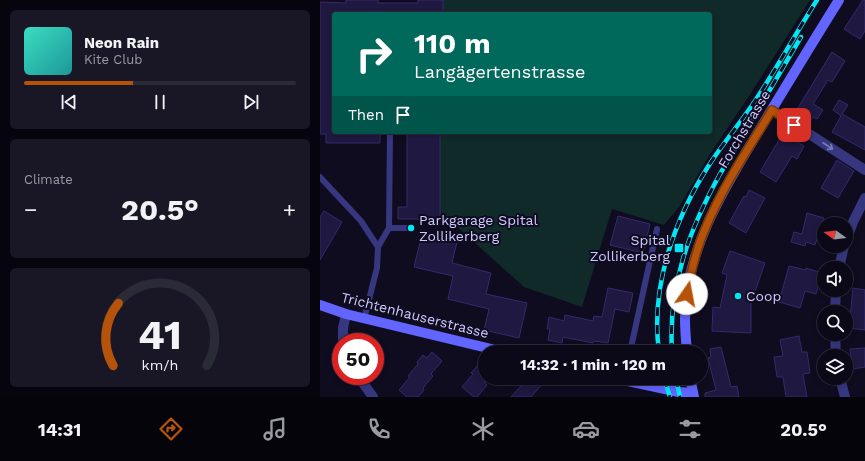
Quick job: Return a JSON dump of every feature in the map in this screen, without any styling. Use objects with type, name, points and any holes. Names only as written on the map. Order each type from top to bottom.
[{"type":"main road","name":"Forchstrasse","points":[[687,345],[685,318],[687,294],[698,250],[706,228],[717,205],[772,110],[839,0]]},
{"type":"main road","name":"Trichtenhauserstrasse","points":[[320,304],[364,319],[478,346]]},
{"type":"main road","points":[[650,385],[693,395],[691,385]]},
{"type":"street","points":[[772,110],[865,170]]},
{"type":"street","points":[[853,222],[865,198]]},
{"type":"street","points":[[343,333],[346,314]]},
{"type":"street","points":[[364,385],[373,397]]},
{"type":"street","points":[[842,385],[845,397]]},
{"type":"lane","points":[[364,319],[377,268],[378,247],[389,228],[390,134]]},
{"type":"lane","points":[[320,177],[361,221],[378,247]]},
{"type":"lane","points":[[389,228],[411,228]]},
{"type":"lane","points":[[632,345],[657,230]]},
{"type":"green space","name":"Spital Zollikerberg","points":[[442,0],[810,0],[710,154],[679,207],[664,225],[612,209],[582,307],[524,287],[454,224],[440,219],[440,134],[712,134],[712,12],[442,12]]},
{"type":"building","points":[[346,0],[378,0],[378,3],[418,3],[418,0],[443,0],[443,12],[332,12],[332,134],[380,134],[380,143],[326,143],[326,134],[320,134],[320,2],[346,3]]},
{"type":"building","points":[[863,0],[865,0],[865,31],[860,39],[844,29]]},
{"type":"building","points":[[832,52],[845,61],[832,82],[828,80],[813,104],[823,110],[817,119],[813,117],[811,120],[796,111]]},
{"type":"building","points":[[839,100],[848,105],[842,114],[865,127],[865,150],[832,132],[841,116],[833,110]]},
{"type":"building","points":[[783,133],[804,146],[797,159],[792,156],[776,182],[760,172]]},
{"type":"building","points":[[407,134],[440,134],[440,219],[398,219],[398,207],[407,207]]},
{"type":"building","points":[[837,160],[854,171],[838,198],[821,188]]},
{"type":"building","points":[[749,190],[765,198],[746,233],[729,223]]},
{"type":"building","points":[[324,211],[342,222],[320,260],[320,217]]},
{"type":"building","points":[[807,213],[821,217],[817,217],[817,239],[815,245],[806,242],[805,246],[791,242],[794,232],[802,234]]},
{"type":"building","points":[[618,216],[650,224],[643,253],[610,245]]},
{"type":"building","points":[[422,234],[457,242],[452,263],[491,273],[486,294],[527,303],[519,338],[484,330],[489,309],[448,299],[453,276],[414,267]]},
{"type":"building","name":"Coop","points":[[730,251],[765,263],[751,303],[751,333],[712,331],[713,307],[720,308],[727,275],[722,273]]},
{"type":"building","points":[[789,266],[806,270],[806,268],[817,271],[816,294],[805,291],[800,308],[779,302]]},
{"type":"building","points":[[608,288],[633,293],[629,312],[615,309],[608,343],[594,341],[593,343],[563,337],[562,343],[548,340],[550,329],[547,329],[549,317],[564,321],[565,315],[593,321],[594,316],[602,317]]},
{"type":"building","points":[[853,288],[865,290],[865,330],[853,328],[853,305],[851,305]]},
{"type":"building","points":[[799,336],[802,352],[807,352],[810,373],[803,374],[807,397],[786,397],[783,377],[777,377],[774,357],[783,356],[780,340]]},
{"type":"building","points":[[721,347],[731,387],[737,386],[739,397],[705,397],[705,393],[716,390],[708,358],[711,357],[710,349]]},
{"type":"building","points":[[865,348],[865,367],[853,369],[853,349],[850,349]]},
{"type":"building","points":[[432,352],[442,361],[431,374],[433,376],[418,397],[407,397],[399,390],[410,377],[408,376],[423,355],[427,358]]},
{"type":"building","points":[[478,365],[478,385],[487,385],[477,397],[474,397],[462,387],[473,374],[471,373]]},
{"type":"building","points":[[519,385],[541,385],[531,397],[511,397],[521,386]]},
{"type":"railway","points":[[658,345],[657,327],[658,302],[662,277],[676,229],[686,206],[711,162],[755,101],[817,0]]},
{"type":"railway","points":[[672,345],[673,304],[677,281],[690,238],[699,216],[720,174],[801,37]]},
{"type":"railway","points":[[666,385],[670,397]]},
{"type":"railway","points":[[677,385],[680,397]]},
{"type":"place","name":"Parkgarage Spital Zollikerberg","points":[[411,228]]},
{"type":"place","name":"Spital Zollikerberg","points":[[679,248]]},
{"type":"place","name":"Coop","points":[[738,296]]},
{"type":"route","points":[[687,294],[695,258],[706,228],[731,178],[772,110],[794,125]]}]
